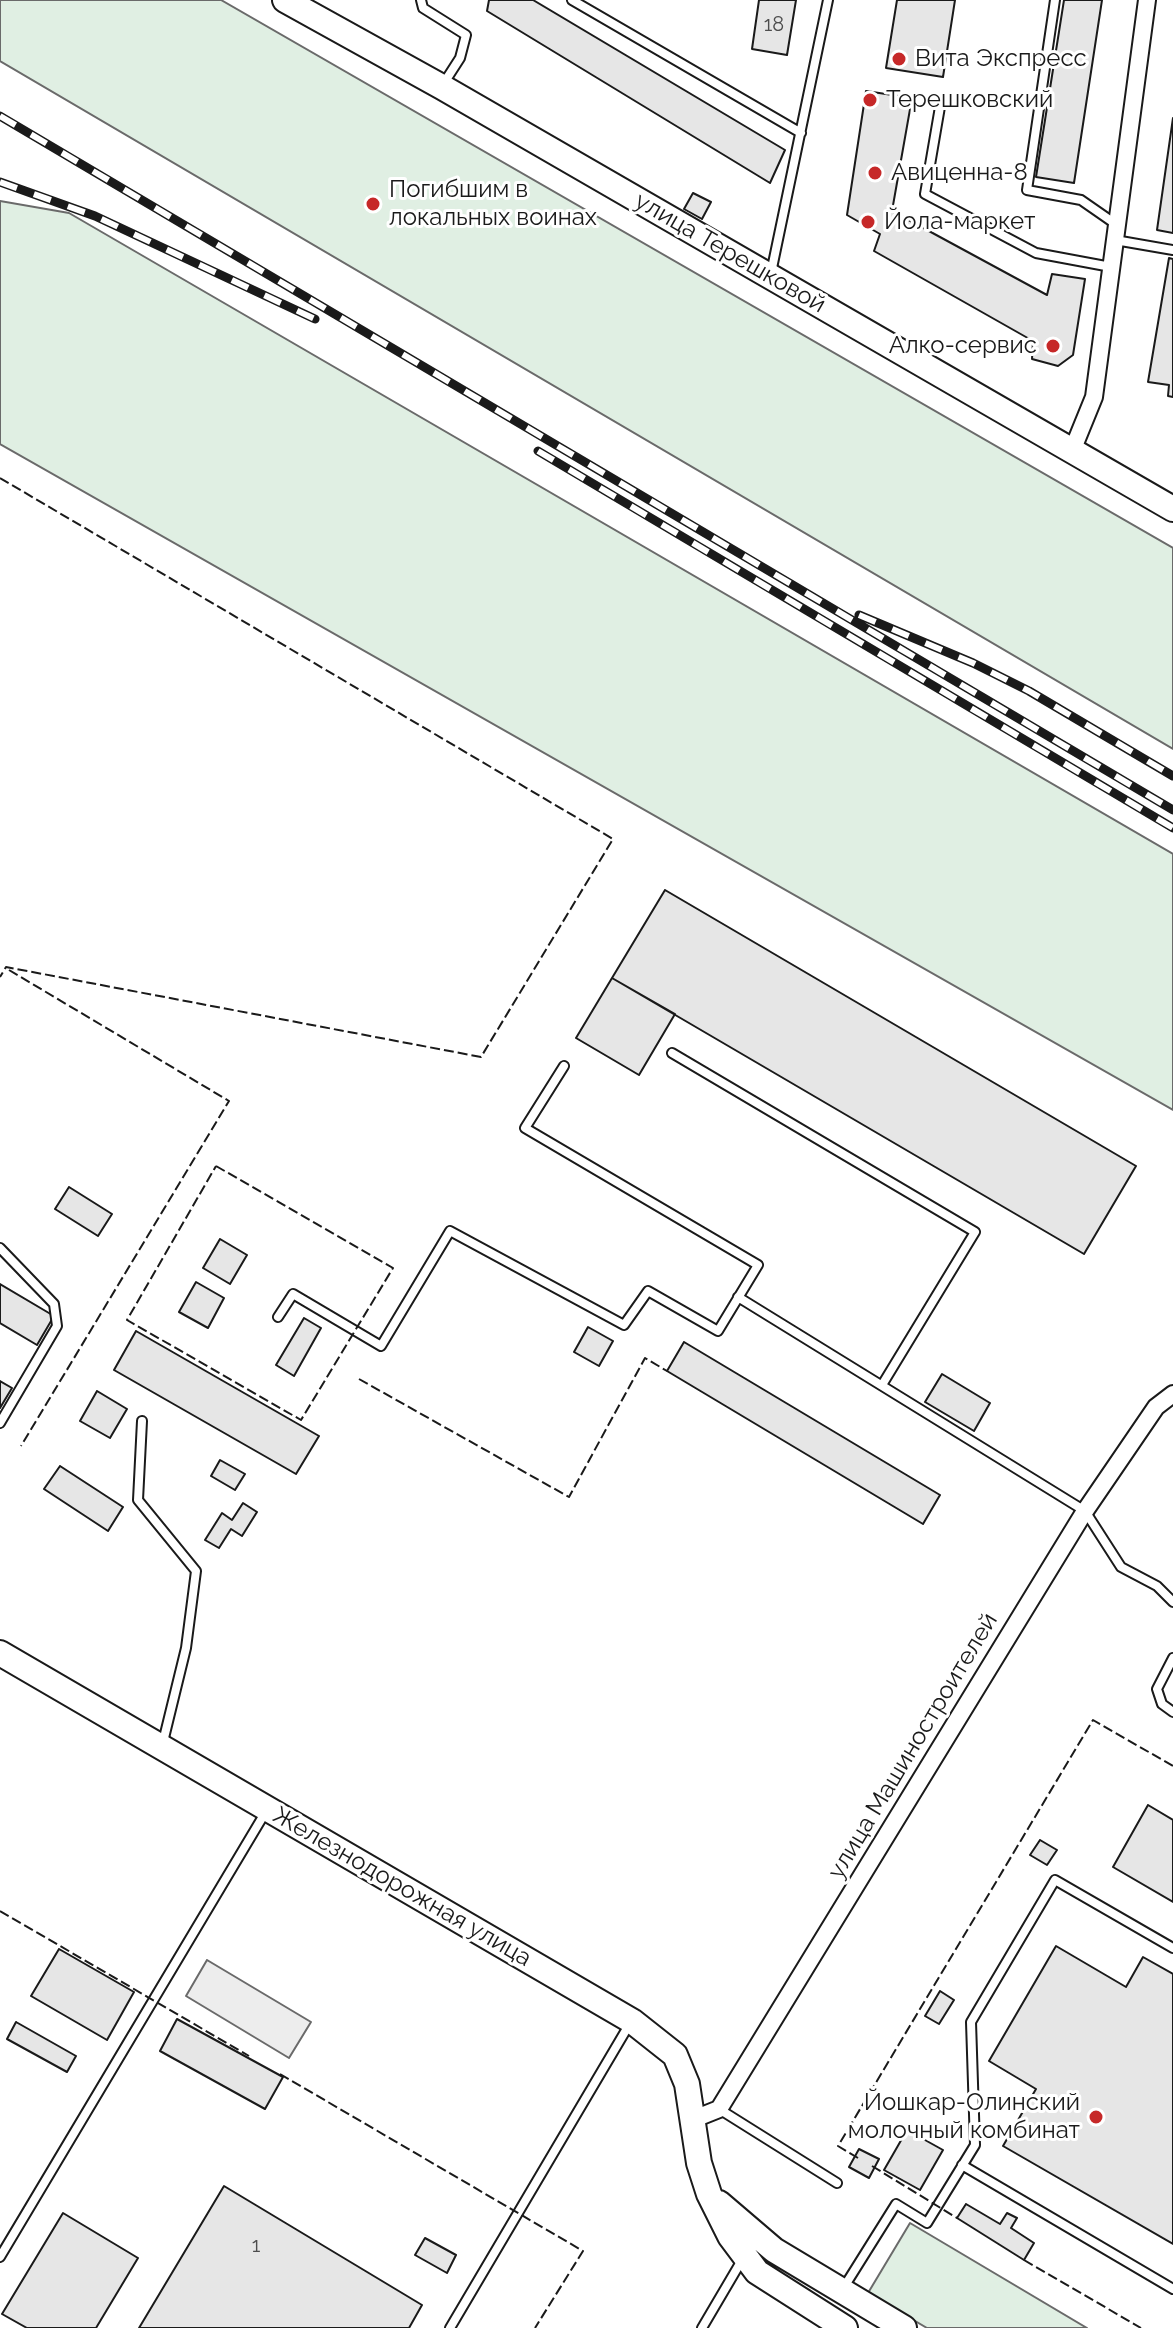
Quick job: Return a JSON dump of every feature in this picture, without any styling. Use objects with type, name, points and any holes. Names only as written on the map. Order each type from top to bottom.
[{"type":"street","name":"улица Терешковой","points":[[285,0],[442,87],[1173,509]]},
{"type":"street","points":[[1072,451],[1094,397],[1147,0]]},
{"type":"street","name":"улица Машиностроителей","points":[[719,2109],[1085,1511],[1156,1407],[1173,1394]]},
{"type":"street","name":"Железнодорожная улица","points":[[0,1653],[632,2021],[675,2055],[687,2084],[699,2163],[709,2194],[730,2236],[757,2272],[845,2328]]},
{"type":"street","points":[[694,2119],[719,2109]]},
{"type":"street","points":[[709,2194],[774,2250],[904,2328]]},
{"type":"lane","points":[[421,0],[423,8],[466,35],[460,58],[442,87]]},
{"type":"lane","points":[[572,0],[801,133]]},
{"type":"lane","points":[[770,276],[828,0]]},
{"type":"lane","points":[[1055,0],[1027,190],[1081,200],[1116,232],[1173,250]]},
{"type":"lane","points":[[941,101],[925,194],[1036,253],[1111,267]]},
{"type":"lane","points":[[672,1053],[975,1232],[882,1385]]},
{"type":"lane","points":[[278,1317],[293,1294],[381,1346],[450,1231],[624,1325],[648,1291],[718,1331],[758,1265],[525,1128],[564,1066]]},
{"type":"lane","points":[[0,1248],[54,1304],[57,1326],[0,1423]]},
{"type":"lane","points":[[738,1297],[1085,1511],[1121,1567],[1157,1586],[1173,1602]]},
{"type":"lane","points":[[142,1421],[138,1500],[196,1571],[186,1648],[162,1747]]},
{"type":"lane","points":[[1173,1658],[1157,1689],[1162,1704],[1173,1712]]},
{"type":"lane","points":[[1,2252],[267,1808]]},
{"type":"lane","points":[[841,2291],[896,2204],[927,2223],[975,2145],[971,2022],[1055,1880],[1173,1948]]},
{"type":"lane","points":[[450,2328],[632,2021]]},
{"type":"lane","points":[[719,2109],[837,2183]]},
{"type":"lane","points":[[962,2165],[1173,2289]]},
{"type":"lane","points":[[702,2328],[745,2256]]},
{"type":"green space","points":[[0,0],[221,0],[1173,548],[1173,749],[0,61]]},
{"type":"green space","points":[[0,201],[69,213],[1173,854],[1173,1110],[0,444]]},
{"type":"green space","points":[[910,2223],[1087,2328],[927,2328],[868,2293]]},
{"type":"shaded area","points":[[207,1960],[311,2022],[289,2058],[186,1996]]},
{"type":"building","points":[[489,0],[533,0],[785,150],[770,183],[487,11]]},
{"type":"building","points":[[759,0],[796,0],[787,55],[752,49]]},
{"type":"building","points":[[897,0],[955,0],[943,77],[886,68]]},
{"type":"building","points":[[1064,0],[1102,0],[1074,183],[1036,177]]},
{"type":"building","points":[[866,91],[912,98],[892,211],[1047,295],[1052,274],[1085,279],[1073,355],[1058,366],[1032,359],[1033,341],[874,251],[880,234],[847,215]]},
{"type":"building","points":[[1173,118],[1173,233],[1157,230]]},
{"type":"building","points":[[693,193],[711,202],[702,219],[684,209]]},
{"type":"building","points":[[1169,258],[1173,259],[1173,397],[1168,396],[1169,385],[1148,382]]},
{"type":"building","points":[[665,890],[1136,1166],[1084,1254],[612,978]]},
{"type":"building","points":[[612,978],[675,1014],[639,1075],[576,1038]]},
{"type":"building","points":[[69,1187],[112,1214],[98,1236],[55,1209]]},
{"type":"building","points":[[220,1239],[247,1255],[230,1284],[203,1268]]},
{"type":"building","points":[[196,1282],[224,1298],[208,1328],[179,1312]]},
{"type":"building","points":[[0,1284],[54,1316],[37,1345],[0,1323]]},
{"type":"building","points":[[304,1318],[321,1328],[294,1376],[276,1365]]},
{"type":"building","points":[[588,1327],[613,1341],[599,1366],[574,1352]]},
{"type":"building","points":[[136,1331],[319,1436],[296,1474],[114,1370]]},
{"type":"building","points":[[684,1342],[940,1495],[923,1524],[667,1371]]},
{"type":"building","points":[[942,1374],[990,1403],[974,1431],[925,1402]]},
{"type":"building","points":[[0,1381],[12,1388],[0,1408]]},
{"type":"building","points":[[97,1391],[127,1409],[110,1438],[80,1421]]},
{"type":"building","points":[[220,1460],[245,1474],[235,1490],[211,1476]]},
{"type":"building","points":[[60,1466],[123,1507],[108,1531],[44,1489]]},
{"type":"building","points":[[243,1503],[257,1512],[242,1536],[231,1529],[219,1548],[205,1540],[222,1513],[232,1520]]},
{"type":"building","points":[[1148,1805],[1173,1820],[1173,1902],[1113,1867]]},
{"type":"building","points":[[1040,1840],[1057,1850],[1047,1865],[1030,1855]]},
{"type":"building","name":"Йошкар-Олинский молочный комбинат","points":[[1056,1946],[1126,1987],[1143,1957],[1173,1974],[1173,2244],[1003,2146],[1036,2089],[989,2061]]},
{"type":"building","points":[[59,1949],[134,1992],[107,2040],[31,1996]]},
{"type":"building","points":[[940,1991],[954,2000],[939,2024],[925,2016]]},
{"type":"building","points":[[177,2019],[283,2077],[265,2109],[160,2051]]},
{"type":"building","points":[[16,2022],[76,2056],[67,2072],[7,2039]]},
{"type":"building","points":[[907,2130],[943,2150],[920,2190],[884,2170]]},
{"type":"building","points":[[859,2149],[879,2159],[869,2178],[849,2167]]},
{"type":"building","points":[[224,2186],[422,2305],[409,2328],[139,2328]]},
{"type":"building","points":[[966,2204],[1000,2224],[1007,2213],[1017,2218],[1011,2228],[1034,2243],[1024,2260],[957,2218]]},
{"type":"building","points":[[63,2213],[138,2258],[96,2328],[27,2328],[2,2314]]},
{"type":"building","points":[[425,2238],[456,2255],[447,2273],[415,2255]]},
{"type":"railway","points":[[0,116],[1173,810]]},
{"type":"railway","points":[[0,182],[95,216],[315,319]]},
{"type":"railway","points":[[538,451],[1173,828]]},
{"type":"railway","points":[[859,615],[973,663],[1029,691],[1173,776]]},
{"type":"fence","points":[[0,478],[613,839],[481,1057],[6,967],[0,977]]},
{"type":"fence","points":[[9,970],[229,1101],[21,1446]]},
{"type":"fence","points":[[216,1166],[393,1268],[301,1420],[127,1320],[216,1166]]},
{"type":"fence","points":[[359,1379],[569,1497],[645,1358],[667,1371]]},
{"type":"fence","points":[[858,2158],[838,2146],[1093,1720],[1173,1766]]},
{"type":"fence","points":[[0,1911],[249,2056]]},
{"type":"fence","points":[[280,2074],[583,2251],[535,2328]]},
{"type":"fence","points":[[872,2166],[957,2218]]},
{"type":"fence","points":[[1024,2260],[1141,2328]]},
{"type":"place","name":"Вита Экспресс","points":[[899,59]]},
{"type":"place","name":"Терешковский","points":[[870,100]]},
{"type":"place","name":"Авиценна-8","points":[[875,173]]},
{"type":"place","name":"Погибшим в локальных воинах","points":[[373,204]]},
{"type":"place","name":"Йола-маркет","points":[[868,222]]},
{"type":"place","name":"Алко-сервис","points":[[1053,346]]},
{"type":"place","name":"Йошкар-Олинский молочный комбинат","points":[[1096,2117]]}]
